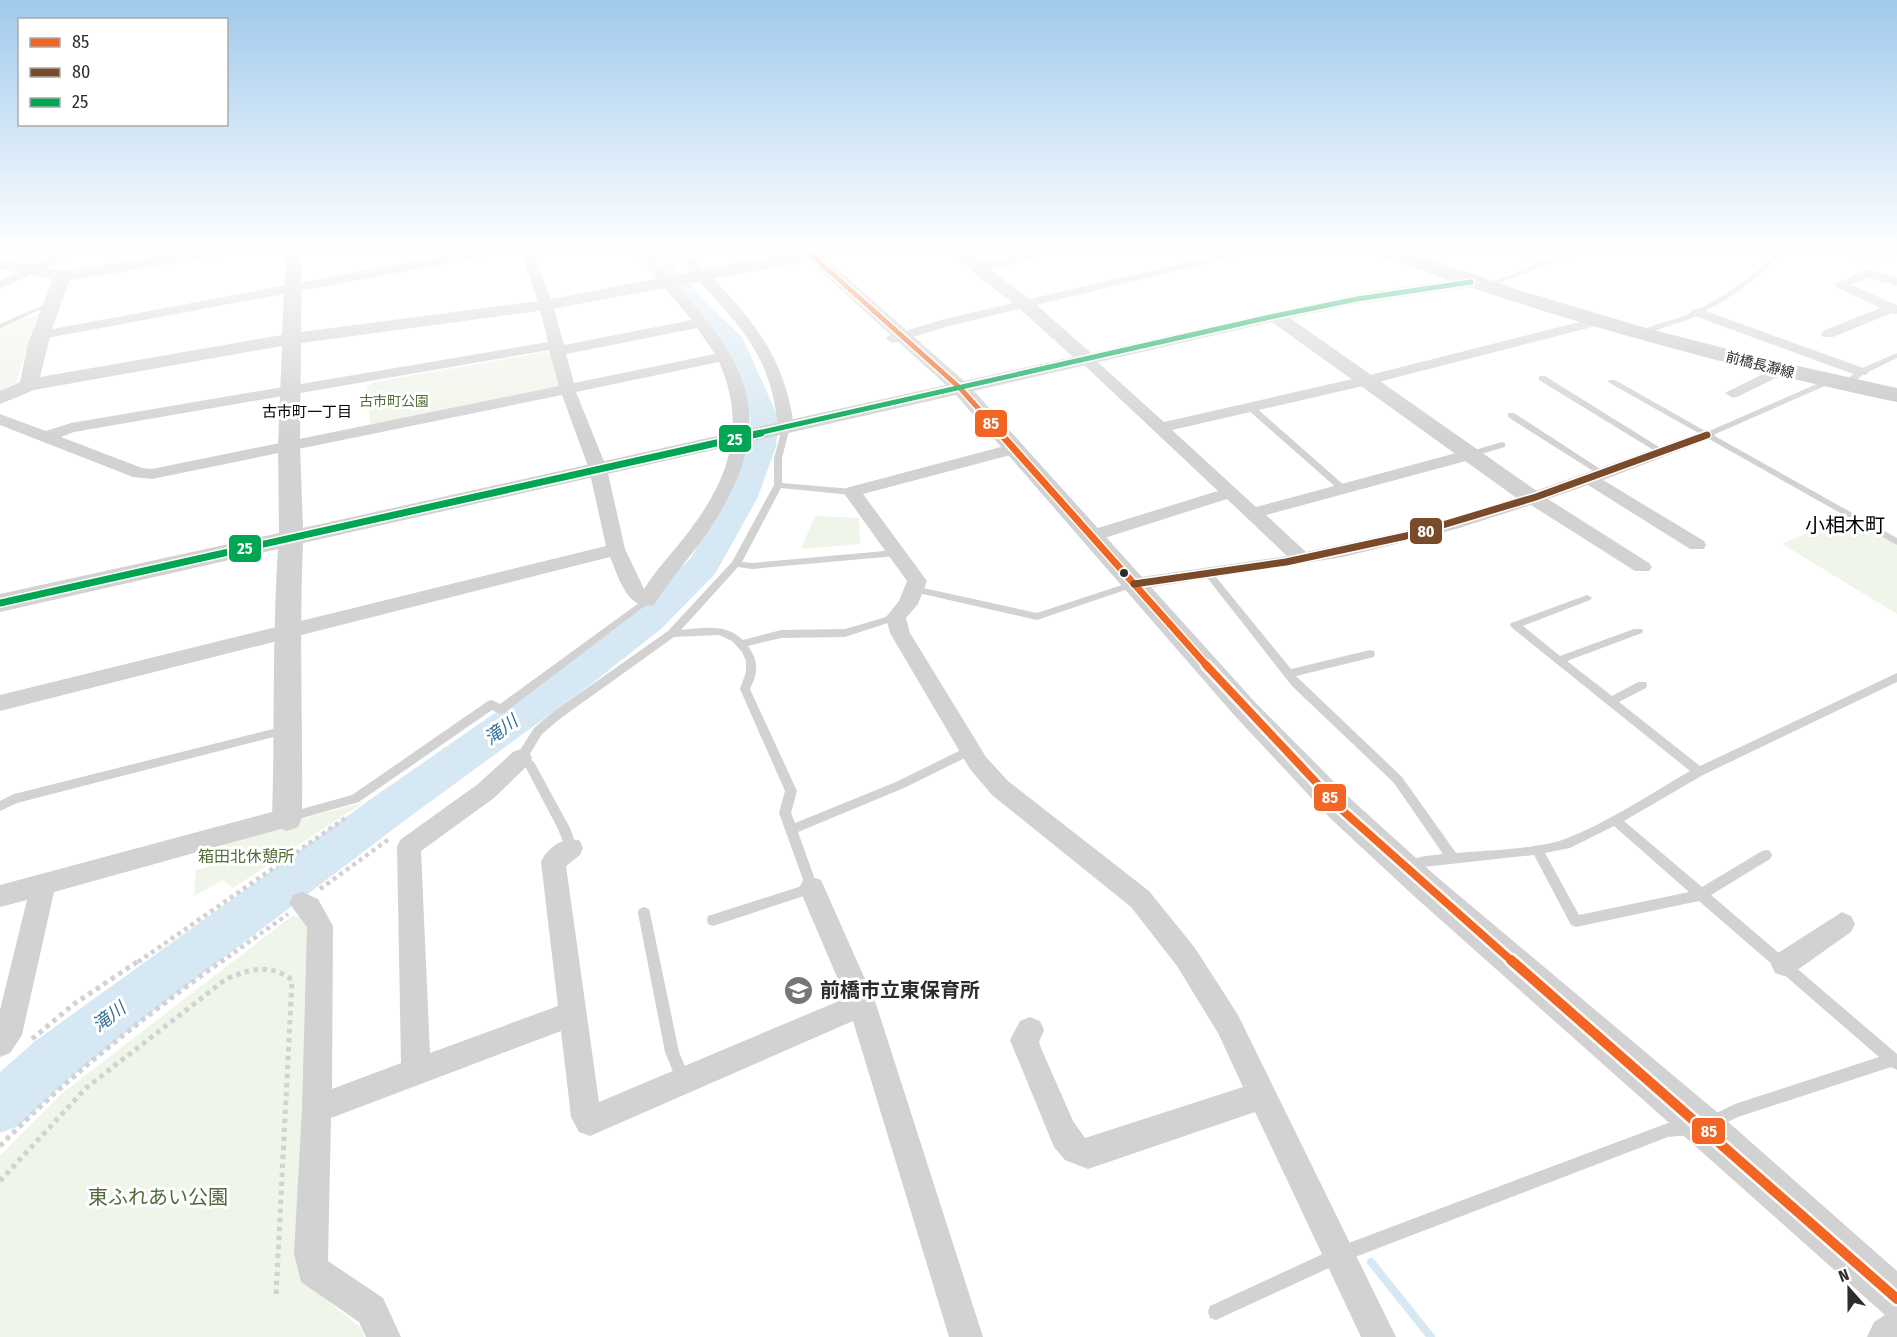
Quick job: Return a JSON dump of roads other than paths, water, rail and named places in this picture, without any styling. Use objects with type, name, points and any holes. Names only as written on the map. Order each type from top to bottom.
[{"type":"main road","name":"前橋長瀞線","points":[[1569,313],[1781,370],[1843,379],[1897,395]]},
{"type":"street","points":[[29,384],[49,313]]},
{"type":"street","points":[[42,335],[157,313]]},
{"type":"street","points":[[0,896],[286,818],[289,729],[286,630],[291,538],[289,446],[292,313]]},
{"type":"street","points":[[0,398],[29,384],[292,339],[489,313]]},
{"type":"street","points":[[548,313],[568,391],[598,470],[616,549],[635,592],[647,600],[656,584],[686,549],[711,512],[745,436],[737,388],[724,357],[692,313]]},
{"type":"street","points":[[737,313],[763,347],[781,388],[783,428]]},
{"type":"street","points":[[871,313],[951,381],[1291,758],[1407,870],[1704,1127],[1897,1299]]},
{"type":"street","points":[[898,337],[992,313]]},
{"type":"street","points":[[1035,313],[1232,492],[1302,559]]},
{"type":"street","points":[[0,603],[783,428],[951,381],[1087,360],[1288,313]]},
{"type":"street","points":[[1699,313],[1843,379]]},
{"type":"street","points":[[1828,334],[1882,313]]},
{"type":"street","points":[[1275,316],[1533,499],[1549,506],[1642,567]]},
{"type":"street","points":[[1159,428],[1367,380],[1595,322]]},
{"type":"street","points":[[46,437],[71,428],[700,323]]},
{"type":"street","points":[[0,419],[144,474],[568,391],[724,357]]},
{"type":"street","points":[[1733,393],[1781,370]]},
{"type":"street","points":[[1134,584],[1178,575],[1208,573],[1302,559],[1407,536],[1533,499],[1707,435]]},
{"type":"street","points":[[1012,449],[852,492],[917,582],[908,604],[896,616],[905,644],[971,750],[1000,788],[1094,860],[1148,908],[1186,957],[1209,993],[1263,1095],[1379,1337]]},
{"type":"street","points":[[1254,513],[1471,454]]},
{"type":"street","points":[[1597,476],[1697,546]]},
{"type":"street","points":[[1092,536],[1232,492]]},
{"type":"street","points":[[0,703],[616,549]]},
{"type":"street","points":[[416,1070],[409,847],[486,790],[521,758]]},
{"type":"street","points":[[571,848],[554,862],[586,1117],[590,1121],[862,1004]]},
{"type":"street","points":[[0,1043],[8,1035],[43,884]]},
{"type":"street","points":[[812,888],[862,1004],[966,1337]]},
{"type":"street","points":[[302,903],[309,907],[320,926],[317,1109],[310,1253],[313,1270],[371,1310],[384,1337]]},
{"type":"street","points":[[1784,964],[1842,924]]},
{"type":"street","points":[[317,1109],[416,1070],[572,1014]]},
{"type":"street","points":[[1029,1030],[1024,1040],[1027,1049],[1062,1132],[1077,1152],[1088,1154],[1263,1095]]},
{"type":"street","points":[[1889,1337],[1897,1332]]},
{"type":"lane","points":[[0,327],[28,313]]},
{"type":"lane","points":[[1642,334],[1693,313]]},
{"type":"lane","points":[[1707,435],[1761,413],[1787,398],[1822,384],[1843,379],[1897,355]]},
{"type":"lane","points":[[1542,378],[1664,452]]},
{"type":"lane","points":[[1612,382],[1897,542]]},
{"type":"lane","points":[[1251,408],[1342,488]]},
{"type":"lane","points":[[1511,415],[1597,476]]},
{"type":"lane","points":[[571,848],[564,828],[530,765],[521,758],[538,731],[557,715],[672,634],[736,564],[778,484],[778,458],[783,428]]},
{"type":"lane","points":[[1471,454],[1502,445]]},
{"type":"lane","points":[[778,484],[852,492]]},
{"type":"lane","points":[[736,564],[752,566],[896,553]]},
{"type":"lane","points":[[1208,573],[1288,674],[1398,780],[1452,857]]},
{"type":"lane","points":[[914,589],[1037,617],[1134,584]]},
{"type":"lane","points":[[1587,598],[1515,625],[1699,772]]},
{"type":"lane","points":[[286,818],[355,799],[492,704],[500,710],[647,600]]},
{"type":"lane","points":[[741,644],[781,634],[845,633],[896,616]]},
{"type":"lane","points":[[672,634],[718,631],[728,633],[741,644],[753,666],[745,689],[791,792],[785,813],[812,888],[713,921]]},
{"type":"lane","points":[[1558,660],[1638,631]]},
{"type":"lane","points":[[1288,674],[1370,654]]},
{"type":"lane","points":[[1407,870],[1421,862],[1537,850],[1566,844],[1615,820],[1699,772],[1897,677]]},
{"type":"lane","points":[[1610,702],[1642,685]]},
{"type":"lane","points":[[0,806],[14,799],[289,729]]},
{"type":"lane","points":[[791,830],[900,785],[971,750]]},
{"type":"lane","points":[[1615,820],[1895,1061]]},
{"type":"lane","points":[[1537,850],[1576,921],[1700,895],[1766,855]]},
{"type":"lane","points":[[644,913],[672,1052],[684,1081]]},
{"type":"lane","points":[[1216,1312],[1338,1255],[1668,1130],[1704,1127],[1736,1110],[1895,1061]]},
{"type":"waterway","name":"滝川","points":[[0,1107],[52,1060],[130,1000],[393,806],[577,675],[648,620],[703,566],[741,499],[761,447],[765,419],[733,343],[703,313]]},
{"type":"waterway","points":[[1371,1262],[1431,1337]]},
{"type":"place","name":"前橋市立東保育所","points":[[799,990]]},
{"type":"district","name":"古市町一丁目","points":[[307,412]]},
{"type":"district","name":"小相木町","points":[[1845,525]]},
{"type":"park label","name":"古市町公園","points":[[394,401]]},
{"type":"park label","name":"箱田北休憩所","points":[[246,856]]},
{"type":"park label","name":"東ふれあい公園","points":[[158,1197]]}]
